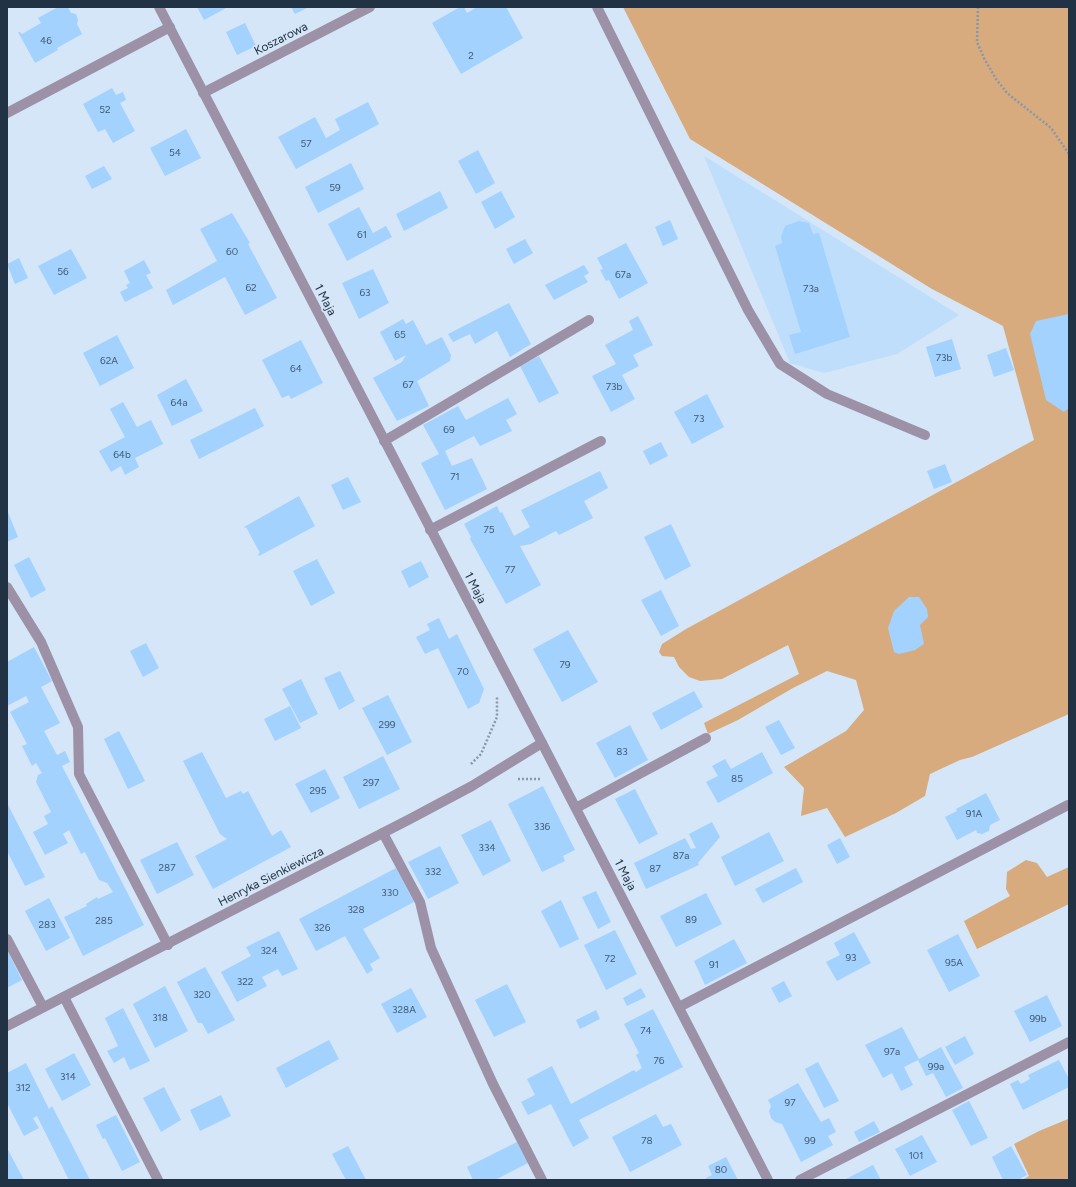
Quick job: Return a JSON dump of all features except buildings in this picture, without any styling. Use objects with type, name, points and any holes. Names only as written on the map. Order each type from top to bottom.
[{"type":"street","name":"1 Maja","points":[[159,7],[768,1180]]},
{"type":"street","name":"Koszarowa","points":[[203,93],[370,7]]},
{"type":"street","points":[[597,7],[748,310],[780,364],[827,394],[924,435]]},
{"type":"street","points":[[7,113],[170,27]]},
{"type":"street","points":[[384,441],[589,320]]},
{"type":"street","points":[[430,530],[601,441]]},
{"type":"street","points":[[7,587],[41,642],[78,727],[79,774],[168,945]]},
{"type":"street","points":[[576,808],[706,738]]},
{"type":"street","name":"Henryka Sienkiewicza","points":[[7,1026],[168,945],[472,786],[542,743]]},
{"type":"street","points":[[679,1007],[1068,805]]},
{"type":"street","points":[[383,833],[420,902],[431,948],[493,1084],[542,1180]]},
{"type":"street","points":[[7,939],[43,1008]]},
{"type":"street","points":[[64,997],[158,1180]]},
{"type":"street","points":[[800,1180],[1069,1042]]},
{"type":"path","points":[[978,7],[977,42],[996,79],[1006,93],[1051,128],[1069,154]]},
{"type":"shaded area","points":[[623,7],[1069,7],[1069,714],[930,774],[925,796],[896,813],[845,837],[827,808],[801,816],[804,788],[784,767],[846,731],[864,710],[856,680],[827,671],[793,688],[738,720],[708,734],[704,723],[799,674],[788,645],[722,679],[700,681],[689,677],[679,667],[674,657],[662,656],[659,652],[662,644],[686,629],[1034,440],[1003,326],[932,289],[690,139]]},
{"type":"shaded area","points":[[704,156],[959,315],[897,354],[824,373],[790,363]]},
{"type":"shaded area","points":[[1026,860],[1037,863],[1047,877],[1069,867],[1069,904],[977,949],[964,921],[1010,896],[1006,889],[1007,872]]},
{"type":"shaded area","points":[[1068,1119],[1069,1180],[1022,1180],[1029,1176],[1014,1144],[1039,1131]]}]
